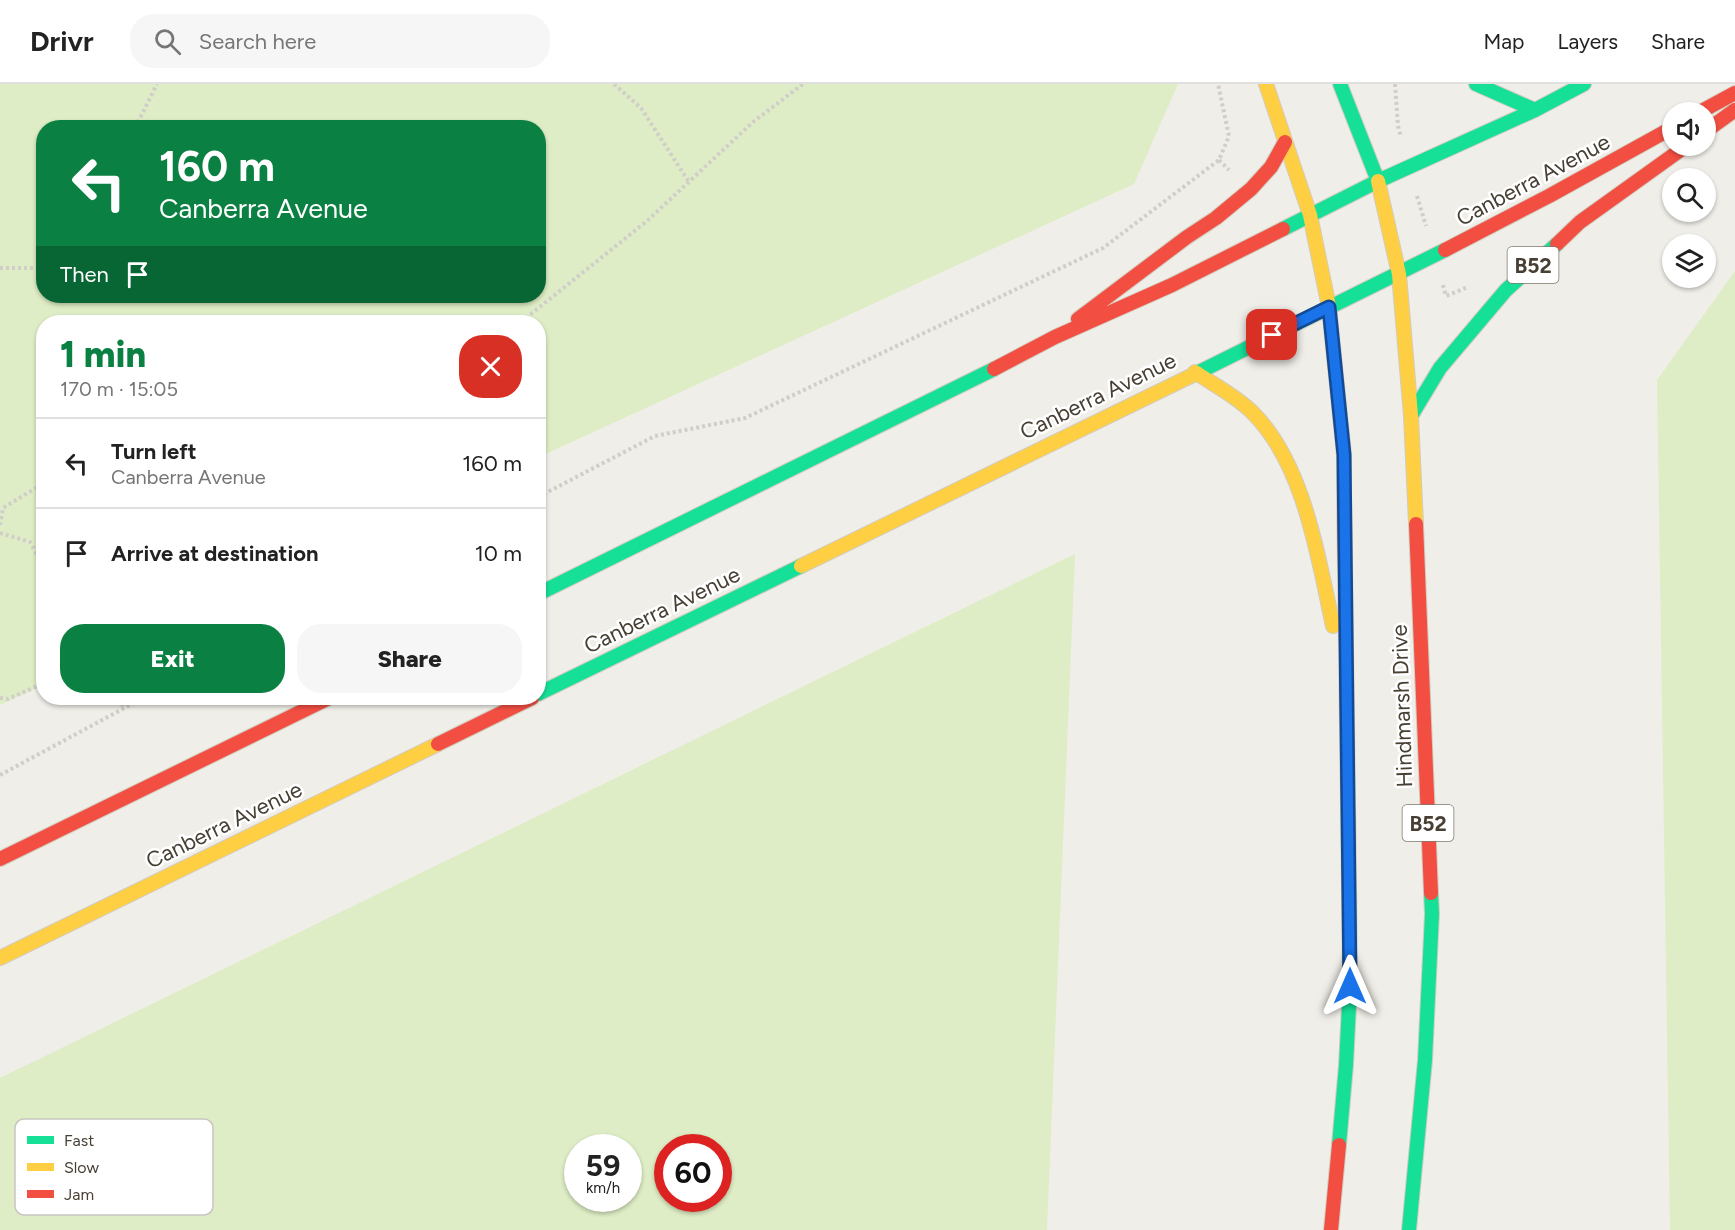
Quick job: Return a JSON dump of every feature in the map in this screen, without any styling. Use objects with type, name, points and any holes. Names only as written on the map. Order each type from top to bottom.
[{"type":"main road","points":[[1266,84],[1310,215],[1329,307],[1344,455],[1350,986],[1346,1065],[1330,1230]]},
{"type":"main road","name":"Hindmarsh Drive","points":[[1340,84],[1378,181],[1399,274],[1412,416],[1432,914],[1425,1060],[1409,1230]]},
{"type":"main road","points":[[1476,84],[1535,110]]},
{"type":"main road","points":[[546,590],[942,396],[1055,337],[1172,285],[1378,181],[1535,110],[1584,84]]},
{"type":"main road","points":[[1716,103],[1735,93]]},
{"type":"main road","points":[[1716,124],[1735,110]]},
{"type":"main road","name":"Canberra Avenue","points":[[546,690],[1399,274],[1549,196],[1662,134]]},
{"type":"main road","points":[[1055,337],[1187,237],[1216,218],[1251,189],[1271,166],[1285,142]]},
{"type":"main road","name":"B52","points":[[1412,416],[1440,368],[1506,290],[1580,222],[1672,156]]},
{"type":"main road","points":[[1195,372],[1253,413],[1277,444],[1299,492],[1309,526],[1348,692]]},
{"type":"main road","points":[[0,859],[315,705]]},
{"type":"main road","name":"Canberra Avenue","points":[[0,958],[518,705]]},
{"type":"path","points":[[139,120],[157,84]]},
{"type":"path","points":[[615,84],[641,108],[690,182]]},
{"type":"path","points":[[546,302],[647,221],[753,122],[802,84]]},
{"type":"path","points":[[546,493],[655,436],[745,418],[1103,248],[1219,160],[1229,136],[1218,84]]},
{"type":"path","points":[[1395,84],[1398,126],[1446,296]]},
{"type":"path","points":[[1364,145],[1398,126]]},
{"type":"path","points":[[0,268],[36,268]]},
{"type":"path","points":[[530,315],[545,303]]},
{"type":"path","points":[[0,525],[3,508],[36,488]]},
{"type":"path","points":[[0,533],[30,543],[36,553]]},
{"type":"path","points":[[0,698],[8,699],[36,687]]},
{"type":"path","points":[[0,776],[129,705]]},
{"type":"green space","points":[[0,84],[1178,84],[1134,184],[546,454],[546,315],[36,315],[36,688],[0,705]]},
{"type":"green space","points":[[1735,271],[1735,1230],[1670,1230],[1657,380]]},
{"type":"green space","points":[[1075,554],[1047,1230],[0,1230],[0,1078]]},
{"type":"traffic: fast","points":[[1340,84],[1378,181]]},
{"type":"traffic: fast","points":[[1476,84],[1535,110]]},
{"type":"traffic: fast","points":[[1283,229],[1378,181],[1535,110],[1584,84]]},
{"type":"traffic: fast","points":[[1411,416],[1440,368],[1506,290],[1557,244]]},
{"type":"traffic: fast","points":[[1197,373],[1445,250]]},
{"type":"traffic: fast","points":[[546,590],[994,369]]},
{"type":"traffic: fast","points":[[546,690],[801,566]]},
{"type":"traffic: fast","points":[[1339,1145],[1350,986],[1349,883]]},
{"type":"traffic: fast","points":[[1409,1230],[1425,1060],[1431,893]]},
{"type":"traffic: slow","points":[[1266,84],[1310,215]]},
{"type":"traffic: slow","points":[[1378,181],[1399,274],[1411,416],[1416,524]]},
{"type":"traffic: slow","points":[[1310,215],[1329,307],[1344,455],[1344,490]]},
{"type":"traffic: slow","points":[[1195,372],[1246,406],[1270,433],[1284,457],[1297,484],[1306,512],[1333,626]]},
{"type":"traffic: slow","points":[[801,566],[1197,373]]},
{"type":"traffic: slow","points":[[0,958],[438,744]]},
{"type":"traffic: jam","points":[[1716,103],[1735,93]]},
{"type":"traffic: jam","points":[[1716,124],[1735,110]]},
{"type":"traffic: jam","points":[[1445,250],[1662,134]]},
{"type":"traffic: jam","points":[[1078,319],[1216,218],[1251,189],[1271,167],[1285,142]]},
{"type":"traffic: jam","points":[[1557,244],[1580,222],[1672,156]]},
{"type":"traffic: jam","points":[[994,369],[1055,337],[1172,285],[1283,229]]},
{"type":"traffic: jam","points":[[1344,490],[1349,883]]},
{"type":"traffic: jam","points":[[1416,524],[1431,893]]},
{"type":"traffic: jam","points":[[0,859],[315,705]]},
{"type":"traffic: jam","points":[[438,744],[518,705]]},
{"type":"traffic: jam","points":[[1331,1230],[1339,1145]]},
{"type":"route","points":[[1272,335],[1329,307],[1344,455],[1350,986]]}]
